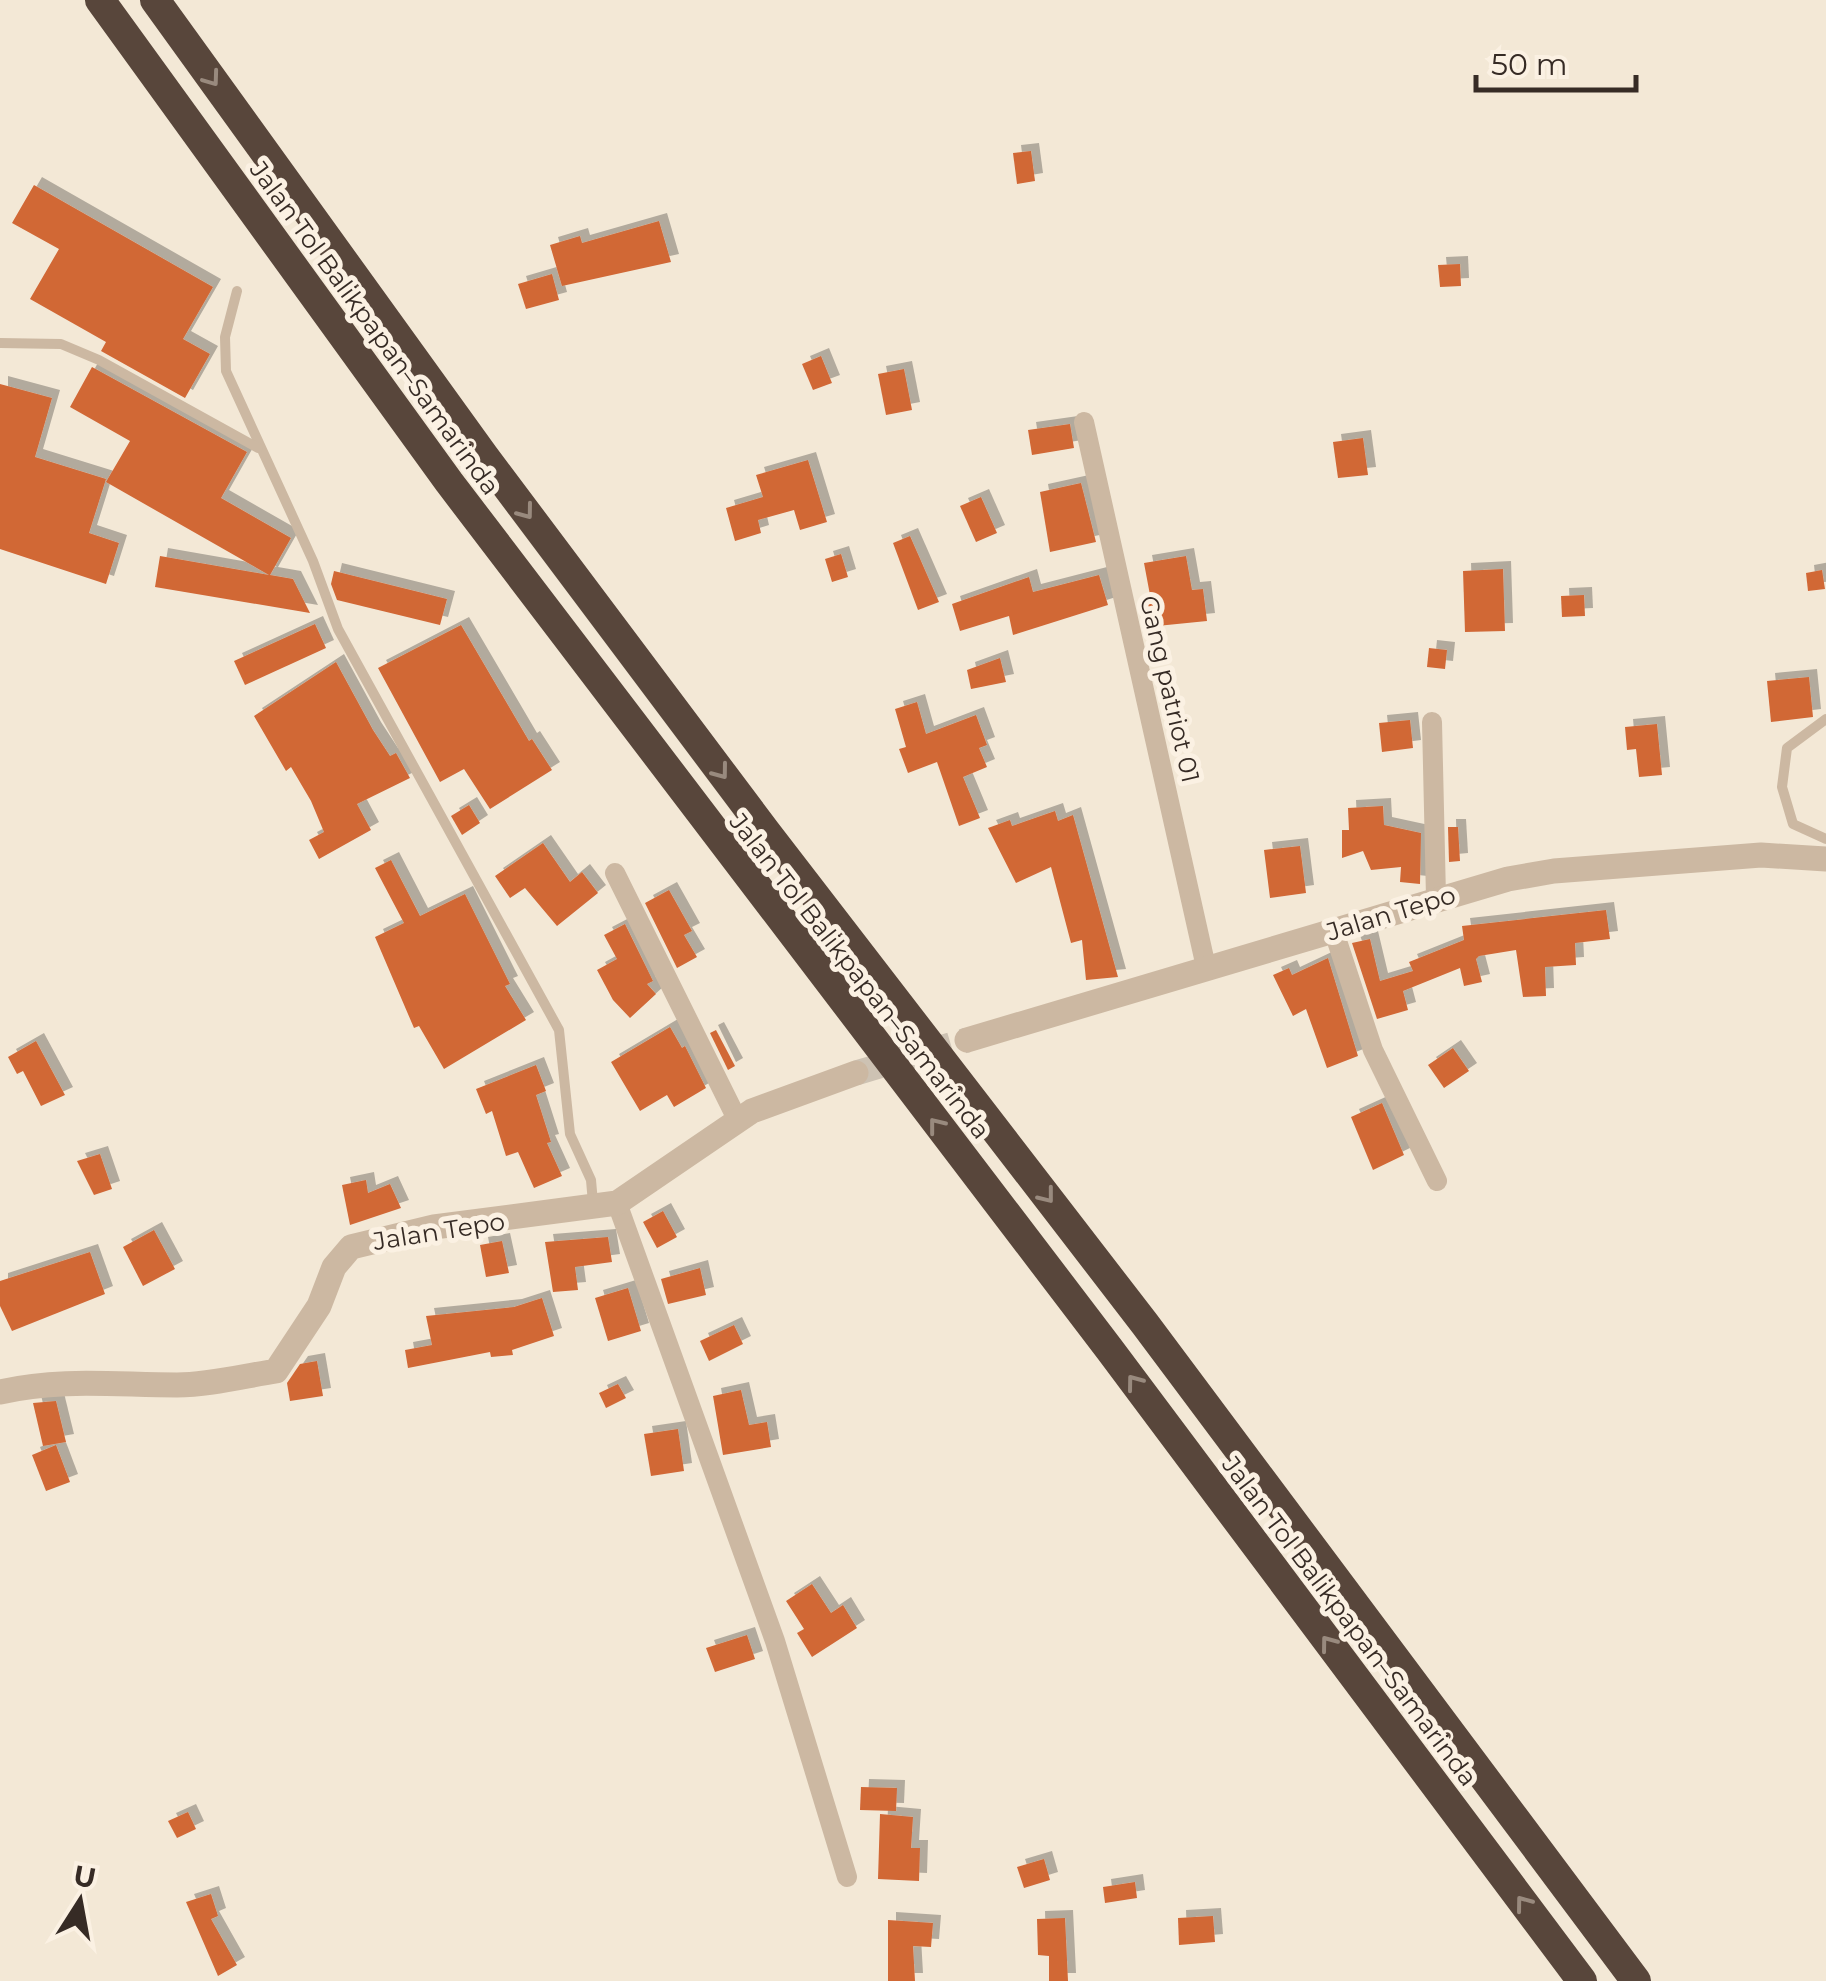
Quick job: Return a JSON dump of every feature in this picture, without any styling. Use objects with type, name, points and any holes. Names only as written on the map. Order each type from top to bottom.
[{"type":"highway","name":"Jalan Tol Balikpapan–Samarinda","points":[[100,0],[472,513],[1122,1366],[1582,1981]]},
{"type":"highway","name":"Jalan Tol Balikpapan–Samarinda","points":[[154,0],[496,472],[1156,1340],[1636,1981]]},
{"type":"street","name":"Gang patriot 01","points":[[1084,422],[1206,967]]},
{"type":"street","points":[[1432,722],[1436,897]]},
{"type":"street","name":"Jalan Tepo","points":[[967,1040],[1334,932],[1436,897],[1554,871],[1762,856],[1826,858]]},
{"type":"street","points":[[615,873],[738,1119]]},
{"type":"street","points":[[1334,932],[1374,1050],[1437,1181]]},
{"type":"street","name":"Jalan Tepo","points":[[0,1392],[32,1384],[93,1380],[180,1385],[276,1371],[319,1306],[334,1266],[351,1246],[434,1228],[605,1206],[738,1119],[856,1074]]},
{"type":"street","points":[[605,1206],[775,1641],[847,1878]]},
{"type":"lane","points":[[237,291],[224,337],[226,371],[259,448],[270,463],[338,629],[559,1030],[570,1134],[605,1206]]},
{"type":"lane","points":[[0,343],[61,344],[100,360],[259,448]]},
{"type":"lane","points":[[1826,720],[1787,748],[1782,787],[1794,824],[1826,840]]},
{"type":"building","points":[[1031,151],[1035,181],[1017,184],[1013,153]]},
{"type":"building","points":[[34,185],[213,287],[183,339],[210,354],[185,398],[101,351],[106,342],[30,299],[59,249],[12,223]]},
{"type":"building","points":[[659,221],[671,262],[562,286],[550,245],[580,236],[582,243]]},
{"type":"building","points":[[1460,264],[1461,286],[1440,287],[1438,265]]},
{"type":"building","points":[[552,274],[559,300],[526,309],[518,284]]},
{"type":"building","points":[[821,356],[832,383],[813,390],[802,364]]},
{"type":"building","points":[[92,367],[247,452],[221,498],[291,538],[270,575],[293,579],[310,613],[155,587],[160,556],[269,575],[106,482],[130,441],[70,407]]},
{"type":"building","points":[[904,369],[912,410],[886,415],[878,374]]},
{"type":"building","points":[[0,384],[52,398],[35,457],[106,479],[89,533],[119,543],[106,584],[0,549]]},
{"type":"building","points":[[1070,424],[1074,448],[1032,455],[1028,430]]},
{"type":"building","points":[[1363,438],[1368,475],[1338,478],[1333,442]]},
{"type":"building","points":[[808,460],[827,522],[800,530],[794,510],[758,520],[761,533],[735,541],[726,508],[763,497],[756,475]]},
{"type":"building","points":[[1081,483],[1096,542],[1050,552],[1040,492]]},
{"type":"building","points":[[981,497],[997,533],[976,542],[960,506]]},
{"type":"building","points":[[910,536],[939,602],[918,610],[893,543]]},
{"type":"building","points":[[841,554],[848,577],[832,582],[825,559]]},
{"type":"building","points":[[1186,556],[1192,590],[1203,589],[1207,621],[1147,627],[1143,595],[1150,595],[1144,563]]},
{"type":"building","points":[[1503,569],[1505,631],[1465,632],[1463,571]]},
{"type":"building","points":[[1822,570],[1825,589],[1808,591],[1806,573]]},
{"type":"building","points":[[334,571],[447,599],[440,625],[337,600],[331,584]]},
{"type":"building","points":[[1099,575],[1108,605],[1013,635],[1009,616],[960,631],[952,604],[1029,577],[1033,592]]},
{"type":"building","points":[[1584,595],[1585,616],[1562,617],[1561,596]]},
{"type":"building","points":[[315,624],[326,648],[245,685],[234,661]]},
{"type":"building","points":[[461,625],[529,741],[532,739],[552,770],[490,809],[464,769],[440,782],[378,668]]},
{"type":"building","points":[[1429,648],[1447,650],[1445,669],[1427,667]]},
{"type":"building","points":[[1000,658],[1006,682],[971,689],[967,670]]},
{"type":"building","points":[[336,662],[373,730],[390,756],[396,753],[410,778],[357,804],[371,830],[319,859],[309,840],[324,832],[311,801],[291,767],[286,771],[254,716]]},
{"type":"building","points":[[1809,677],[1813,717],[1771,722],[1767,681]]},
{"type":"building","points":[[917,702],[926,734],[976,715],[987,745],[979,748],[987,767],[963,777],[980,818],[959,826],[937,762],[908,773],[899,749],[906,747],[895,709]]},
{"type":"building","points":[[1410,720],[1413,748],[1382,752],[1379,723]]},
{"type":"building","points":[[1657,724],[1662,775],[1639,777],[1636,749],[1627,750],[1625,727]]},
{"type":"building","points":[[469,805],[480,823],[462,835],[451,816]]},
{"type":"building","points":[[1383,806],[1384,825],[1421,833],[1420,884],[1400,882],[1401,867],[1371,870],[1363,851],[1342,858],[1342,830],[1349,830],[1348,808]]},
{"type":"building","points":[[1055,811],[1058,821],[1073,815],[1118,977],[1086,980],[1082,940],[1071,943],[1051,867],[1016,883],[988,828],[1010,820],[1012,826]]},
{"type":"building","points":[[1448,827],[1458,827],[1460,861],[1449,862]]},
{"type":"building","points":[[543,843],[570,882],[582,872],[598,893],[557,926],[525,888],[510,898],[495,876]]},
{"type":"building","points":[[1300,846],[1306,893],[1270,898],[1264,850]]},
{"type":"building","points":[[391,860],[420,916],[465,894],[510,984],[505,986],[526,1020],[444,1069],[419,1026],[414,1028],[375,937],[404,923],[375,868]]},
{"type":"building","points":[[669,890],[692,931],[684,935],[697,957],[677,968],[645,903]]},
{"type":"building","points":[[1606,910],[1610,939],[1575,943],[1576,965],[1545,967],[1546,996],[1523,997],[1516,950],[1479,956],[1476,959],[1482,982],[1464,986],[1460,968],[1403,991],[1408,1010],[1377,1019],[1352,943],[1370,939],[1380,981],[1413,971],[1409,962],[1464,940],[1462,926]]},
{"type":"building","points":[[625,924],[653,981],[647,984],[656,994],[630,1018],[613,1000],[597,970],[617,959],[604,935]]},
{"type":"building","points":[[1328,958],[1358,1056],[1327,1068],[1306,1009],[1293,1016],[1273,975],[1289,968],[1292,975]]},
{"type":"building","points":[[670,1027],[682,1048],[685,1046],[706,1088],[674,1107],[667,1095],[640,1111],[611,1062]]},
{"type":"building","points":[[716,1030],[735,1066],[728,1070],[710,1033]]},
{"type":"building","points":[[36,1041],[65,1095],[41,1106],[23,1071],[17,1074],[8,1057]]},
{"type":"building","points":[[1453,1048],[1469,1071],[1444,1088],[1428,1065]]},
{"type":"building","points":[[536,1065],[546,1091],[536,1095],[551,1142],[547,1143],[562,1176],[534,1188],[518,1152],[506,1156],[492,1111],[486,1114],[476,1089]]},
{"type":"building","points":[[1382,1103],[1404,1155],[1373,1170],[1351,1117]]},
{"type":"building","points":[[100,1154],[112,1189],[94,1195],[77,1161]]},
{"type":"building","points":[[366,1180],[368,1193],[390,1184],[401,1208],[350,1225],[342,1185]]},
{"type":"building","points":[[663,1211],[677,1237],[657,1248],[643,1222]]},
{"type":"building","points":[[154,1230],[175,1269],[143,1286],[123,1247]]},
{"type":"building","points":[[608,1237],[612,1262],[575,1267],[578,1290],[553,1292],[545,1242]]},
{"type":"building","points":[[502,1241],[509,1273],[486,1277],[480,1245]]},
{"type":"building","points":[[90,1252],[105,1294],[12,1331],[0,1306],[0,1281]]},
{"type":"building","points":[[700,1268],[706,1295],[668,1304],[661,1279]]},
{"type":"building","points":[[628,1288],[641,1331],[608,1341],[595,1298]]},
{"type":"building","points":[[542,1298],[554,1336],[512,1350],[513,1355],[491,1357],[490,1352],[408,1368],[405,1350],[432,1345],[426,1316],[514,1307]]},
{"type":"building","points":[[734,1325],[743,1344],[709,1361],[700,1341]]},
{"type":"building","points":[[317,1361],[323,1396],[290,1401],[287,1383],[300,1364]]},
{"type":"building","points":[[618,1384],[626,1398],[606,1408],[599,1393]]},
{"type":"building","points":[[741,1390],[749,1425],[767,1422],[771,1447],[723,1455],[713,1396]]},
{"type":"building","points":[[56,1401],[66,1442],[43,1446],[33,1403]]},
{"type":"building","points":[[678,1429],[684,1471],[651,1476],[644,1434]]},
{"type":"building","points":[[56,1445],[70,1482],[46,1491],[32,1455]]},
{"type":"building","points":[[812,1584],[831,1613],[843,1605],[857,1628],[812,1657],[797,1633],[804,1629],[786,1601]]},
{"type":"building","points":[[747,1635],[755,1659],[715,1672],[706,1648]]},
{"type":"building","points":[[861,1787],[897,1788],[896,1811],[860,1810]]},
{"type":"building","points":[[188,1812],[196,1829],[177,1838],[168,1821]]},
{"type":"building","points":[[880,1814],[913,1817],[911,1848],[920,1848],[919,1881],[878,1879]]},
{"type":"building","points":[[1044,1859],[1050,1880],[1024,1888],[1017,1867]]},
{"type":"building","points":[[1135,1882],[1137,1898],[1105,1903],[1103,1887]]},
{"type":"building","points":[[211,1894],[218,1916],[211,1919],[237,1965],[218,1976],[186,1902]]},
{"type":"building","points":[[1213,1916],[1215,1942],[1179,1945],[1178,1918]]},
{"type":"building","points":[[1065,1918],[1068,1981],[1049,1981],[1049,1956],[1038,1955],[1037,1919]]},
{"type":"building","points":[[888,1920],[933,1923],[931,1947],[913,1946],[915,1981],[888,1981]]},
{"type":"tunnel","points":[[856,1073],[967,1040]]}]
